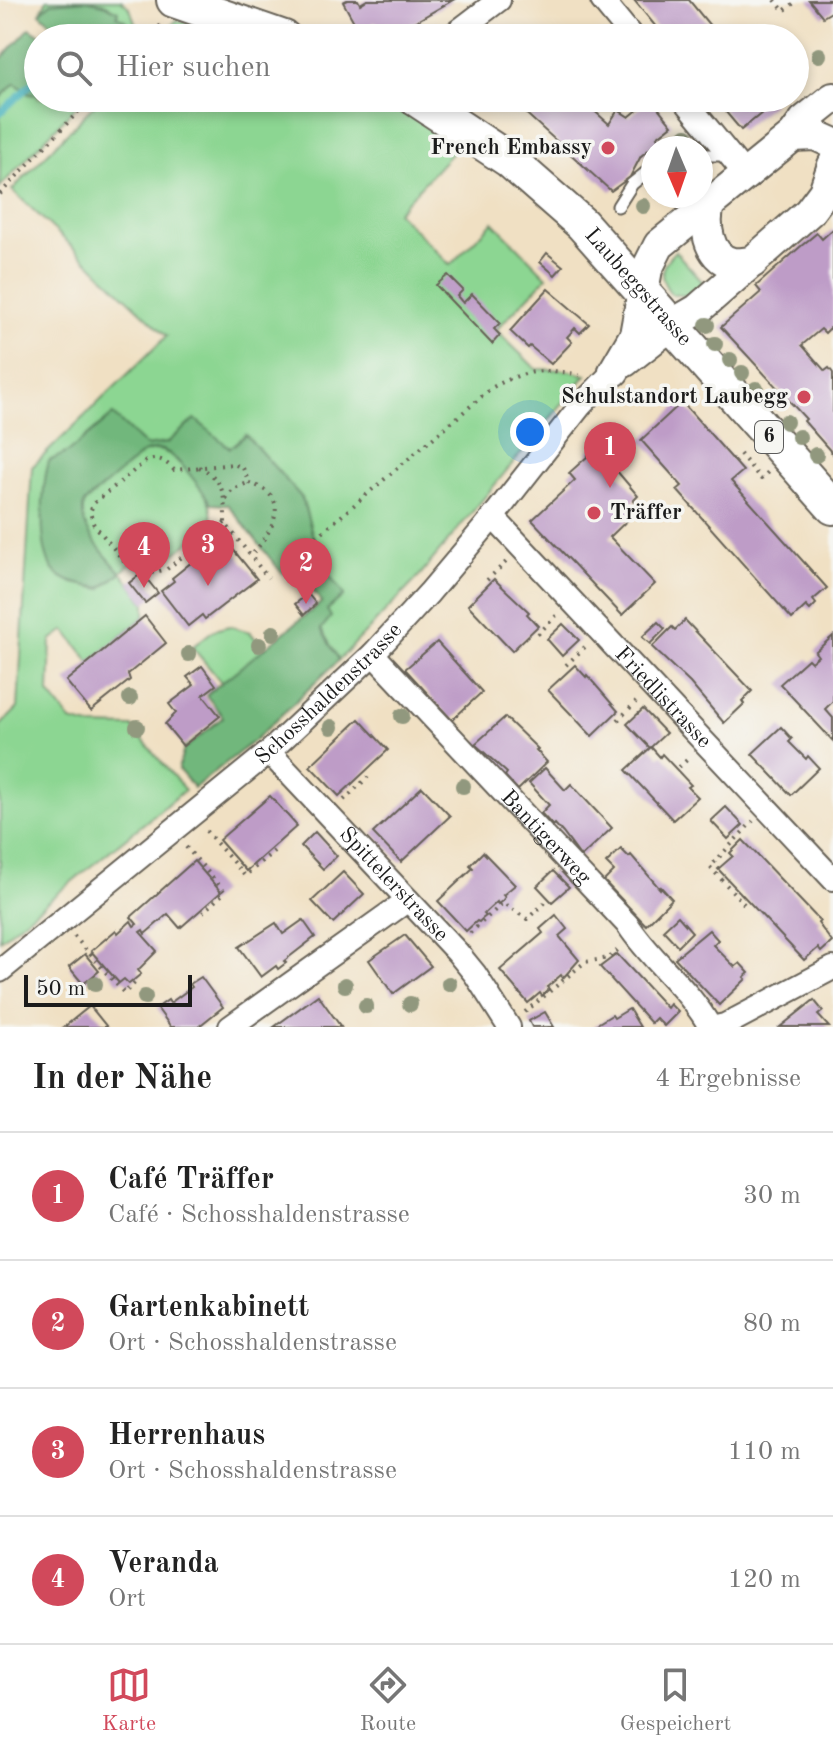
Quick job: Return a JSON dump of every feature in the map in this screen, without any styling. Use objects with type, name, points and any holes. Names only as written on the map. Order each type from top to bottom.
[{"type":"main road","points":[[185,7],[239,24]]},
{"type":"main road","name":"Laubeggstrasse","points":[[436,112],[509,160],[606,248],[833,507]]},
{"type":"street","points":[[467,24],[499,0]]},
{"type":"street","points":[[602,0],[622,24]]},
{"type":"street","name":"Schosshaldenstrasse","points":[[713,198],[737,165],[793,136],[804,121],[833,98]]},
{"type":"street","points":[[694,112],[737,165]]},
{"type":"street","points":[[793,136],[815,135],[833,143]]},
{"type":"street","name":"Schosshaldenstrasse","points":[[606,378],[671,325],[697,310],[819,201],[833,165]]},
{"type":"street","name":"Schosshaldenstrasse","points":[[0,971],[269,752],[373,654],[429,593],[606,378],[635,335],[650,260],[667,237],[703,208]]},
{"type":"street","points":[[709,208],[707,231],[717,253],[722,259],[733,263],[753,262]]},
{"type":"street","name":"Schosshaldenstrasse","points":[[606,248],[631,247],[667,237]]},
{"type":"street","name":"Friedlistrasse","points":[[493,517],[833,879]]},
{"type":"street","name":"Bantigerweg","points":[[373,654],[628,925],[641,945],[700,1008],[713,1027],[833,968]]},
{"type":"street","name":"Spittelerstrasse","points":[[269,752],[454,948],[475,974],[508,1027]]},
{"type":"street","points":[[230,1027],[408,900]]},
{"type":"lane","points":[[713,158],[737,165]]},
{"type":"lane","points":[[618,206],[632,184],[641,177]]},
{"type":"path","points":[[775,0],[784,11],[798,0]]},
{"type":"path","points":[[165,24],[185,7]]},
{"type":"path","points":[[0,194],[78,112]]},
{"type":"path","points":[[280,568],[493,387],[517,375],[537,371],[606,378]]},
{"type":"path","points":[[735,458],[741,452],[761,479],[770,471]]},
{"type":"path","points":[[225,523],[167,569],[157,573],[138,571],[127,565],[93,523],[90,512],[94,503],[146,461],[161,459],[174,470],[234,464],[243,468],[249,483],[268,493],[276,513],[271,531],[251,556]]},
{"type":"path","points":[[194,466],[203,468],[222,487],[226,499],[225,523],[268,578]]},
{"type":"path","points":[[226,499],[232,489],[249,483]]},
{"type":"path","points":[[487,580],[500,568]]},
{"type":"path","points":[[538,634],[551,622]]},
{"type":"path","points":[[566,665],[579,653]]},
{"type":"path","points":[[618,720],[631,707]]},
{"type":"path","points":[[679,767],[689,758]]},
{"type":"path","points":[[342,802],[368,777]]},
{"type":"path","points":[[744,904],[710,867],[750,823]]},
{"type":"path","points":[[202,826],[245,876],[274,851]]},
{"type":"path","points":[[181,842],[225,892],[203,912]]},
{"type":"path","points":[[454,948],[503,903],[527,919],[547,901]]},
{"type":"path","points":[[72,934],[124,993],[137,981]]},
{"type":"path","points":[[508,1027],[585,962],[603,960],[614,954]]},
{"type":"green space","points":[[47,0],[121,0],[130,8],[136,24],[123,24],[51,3],[40,13]]},
{"type":"green space","points":[[85,0],[104,4],[118,11],[117,16],[126,21],[125,24],[52,24],[40,13],[51,3]]},
{"type":"green space","points":[[24,34],[24,90],[15,83],[0,98],[0,60]]},
{"type":"green space","points":[[15,83],[24,90],[24,112],[71,112],[0,187],[0,98]]},
{"type":"green space","points":[[87,112],[407,112],[459,145],[397,212],[450,265],[493,222],[547,277],[496,330],[536,369],[566,370],[586,375],[415,581],[339,660],[321,629],[327,610],[344,595],[321,564],[302,498],[245,435],[230,449],[195,419],[167,443],[146,446],[112,415],[68,453],[50,461],[54,571],[73,583],[101,589],[120,573],[85,526],[83,506],[89,496],[143,453],[158,450],[172,456],[206,496],[212,515],[210,525],[157,568],[146,571],[131,564],[121,572],[145,603],[145,616],[90,662],[65,630],[51,640],[49,693],[71,721],[90,726],[132,727],[185,790],[0,940],[0,726],[18,708],[32,467],[167,336],[12,190]]},
{"type":"green space","points":[[675,251],[707,287],[689,296],[671,294],[662,272]]},
{"type":"green space","points":[[113,415],[146,446],[167,443],[195,419],[230,448],[246,435],[302,498],[321,564],[344,595],[327,610],[331,617],[321,629],[339,660],[255,740],[194,788],[178,769],[184,749],[223,717],[206,695],[322,602],[306,583],[281,572],[228,505],[211,504],[182,465],[160,449],[143,453],[84,503],[88,532],[121,573],[101,588],[64,579],[54,571],[43,533],[44,485],[49,461],[68,452]]},
{"type":"green space","points":[[229,626],[250,632],[264,649],[222,683],[192,647],[214,630]]},
{"type":"building","points":[[453,0],[411,24],[355,24],[343,2]]},
{"type":"building","points":[[634,0],[689,0],[709,24],[654,24]]},
{"type":"building","points":[[809,0],[833,0],[833,11],[823,17]]},
{"type":"building","name":"French Embassy","points":[[524,112],[596,112],[609,124],[617,112],[629,117],[635,112],[662,112],[672,125],[658,136],[641,136],[641,156],[630,177],[611,191]]},
{"type":"building","points":[[726,112],[763,112],[741,130]]},
{"type":"building","name":"Schulstandort Laubegg","points":[[833,229],[833,332],[830,328],[825,333],[821,329],[802,345],[825,371],[829,368],[833,373],[833,454],[804,421],[806,419],[721,327],[761,292],[756,286],[800,247],[817,233],[822,239]]},
{"type":"building","points":[[547,253],[563,266],[555,275],[540,262]]},
{"type":"building","points":[[448,275],[463,290],[457,296],[463,303],[472,294],[500,323],[494,329],[500,335],[492,344],[436,285]]},
{"type":"building","points":[[548,289],[589,324],[580,333],[575,328],[567,337],[572,342],[551,364],[510,331]]},
{"type":"building","points":[[682,402],[743,471],[731,481],[827,588],[813,600],[816,604],[810,610],[806,606],[792,619],[677,490],[682,486],[641,440]]},
{"type":"building","points":[[593,449],[611,464],[638,496],[633,501],[640,508],[610,537],[655,584],[622,615],[532,520],[575,480],[569,473]]},
{"type":"building","points":[[223,537],[257,579],[205,619],[202,615],[188,626],[161,591],[174,581],[172,578]]},
{"type":"building","points":[[142,573],[158,593],[145,603],[129,583]]},
{"type":"building","points":[[494,579],[529,612],[527,614],[538,626],[512,651],[468,605]]},
{"type":"building","points":[[308,594],[316,604],[304,615],[295,604]]},
{"type":"building","points":[[145,616],[166,643],[128,674],[130,680],[91,711],[66,681]]},
{"type":"building","points":[[685,620],[752,691],[742,701],[744,704],[724,723],[690,683],[652,647],[672,627],[675,630]]},
{"type":"building","points":[[658,622],[665,629],[650,644],[642,637]]},
{"type":"building","points":[[563,624],[579,640],[562,656],[547,639]]},
{"type":"building","points":[[833,636],[833,701],[825,709],[833,718],[833,741],[780,684],[808,659],[811,662],[818,656],[815,652]]},
{"type":"building","points":[[437,642],[482,692],[452,720],[405,669]]},
{"type":"building","points":[[575,665],[618,711],[592,736],[548,690]]},
{"type":"building","points":[[202,666],[216,685],[203,695],[220,716],[183,746],[165,724],[176,713],[169,704],[194,685],[187,677]]},
{"type":"building","points":[[643,709],[666,733],[651,747],[660,757],[662,754],[698,797],[673,820],[626,770],[650,748],[627,724]]},
{"type":"building","points":[[505,717],[547,762],[518,790],[505,776],[507,773],[475,744]]},
{"type":"building","points":[[359,719],[388,750],[339,796],[310,766]]},
{"type":"building","points":[[781,727],[792,739],[789,742],[819,768],[791,795],[752,754]]},
{"type":"building","points":[[545,768],[565,790],[571,784],[612,828],[581,857],[555,824],[553,826],[541,813],[549,805],[529,783]]},
{"type":"building","points":[[422,787],[450,816],[401,862],[373,833]]},
{"type":"building","points":[[270,796],[297,826],[246,871],[219,840]]},
{"type":"building","points":[[726,807],[743,825],[728,839],[711,821]]},
{"type":"building","points":[[315,832],[337,856],[323,869],[301,846]]},
{"type":"building","points":[[743,840],[820,921],[818,923],[832,942],[821,952],[818,948],[804,960],[718,869],[733,856],[730,853]]},
{"type":"building","points":[[621,849],[629,857],[631,855],[672,899],[646,925],[604,881],[614,871],[606,863]]},
{"type":"building","points":[[483,852],[515,885],[503,895],[502,901],[497,902],[484,914],[486,916],[466,931],[438,901],[473,868],[470,865]]},
{"type":"building","points":[[194,861],[221,892],[180,928],[168,914],[145,934],[143,930],[140,932],[157,951],[138,970],[141,974],[129,984],[124,979],[119,983],[91,951],[131,921],[134,926],[137,924],[131,917]]},
{"type":"building","points":[[553,871],[569,887],[552,902],[537,886]]},
{"type":"building","points":[[343,872],[364,894],[333,923],[312,901]]},
{"type":"building","points":[[556,915],[567,929],[559,936],[579,960],[563,978],[561,975],[547,987],[549,989],[542,996],[540,993],[528,1003],[500,970],[543,933],[540,929]]},
{"type":"building","points":[[678,916],[692,932],[678,946],[663,930]]},
{"type":"building","points":[[303,920],[315,937],[278,969],[276,966],[261,977],[239,947],[276,923],[283,934]]},
{"type":"building","points":[[709,930],[718,940],[713,945],[735,967],[740,963],[749,973],[719,1005],[675,958]]},
{"type":"building","points":[[405,935],[431,966],[393,994],[369,960]]},
{"type":"building","points":[[85,954],[99,971],[83,984],[69,967]]},
{"type":"building","points":[[617,954],[667,1008],[670,1004],[678,1012],[664,1026],[656,1018],[651,1023],[600,967]]},
{"type":"building","points":[[201,977],[223,1007],[198,1027],[171,1027],[157,1008],[168,1000],[170,1003]]},
{"type":"building","points":[[318,995],[341,1027],[274,1027]]},
{"type":"building","points":[[814,1000],[823,1011],[818,1015],[829,1027],[780,1027]]},
{"type":"building","points":[[90,1006],[107,1027],[64,1027]]},
{"type":"building","points":[[629,1009],[640,1027],[592,1027],[612,1015],[614,1018]]},
{"type":"building","points":[[545,1012],[554,1027],[532,1027],[529,1021]]},
{"type":"waterway","points":[[0,113],[24,91]]},
{"type":"place","name":"French Embassy","points":[[608,148]]},
{"type":"place","name":"Schulstandort Laubegg","points":[[804,397]]},
{"type":"place","name":"Café Träffer","points":[[610,488]]},
{"type":"place","name":"Träffer","points":[[594,513]]},
{"type":"place","name":"Herrenhaus","points":[[208,586]]},
{"type":"place","name":"Veranda","points":[[144,588]]},
{"type":"place","name":"Gartenkabinett","points":[[306,604]]}]
